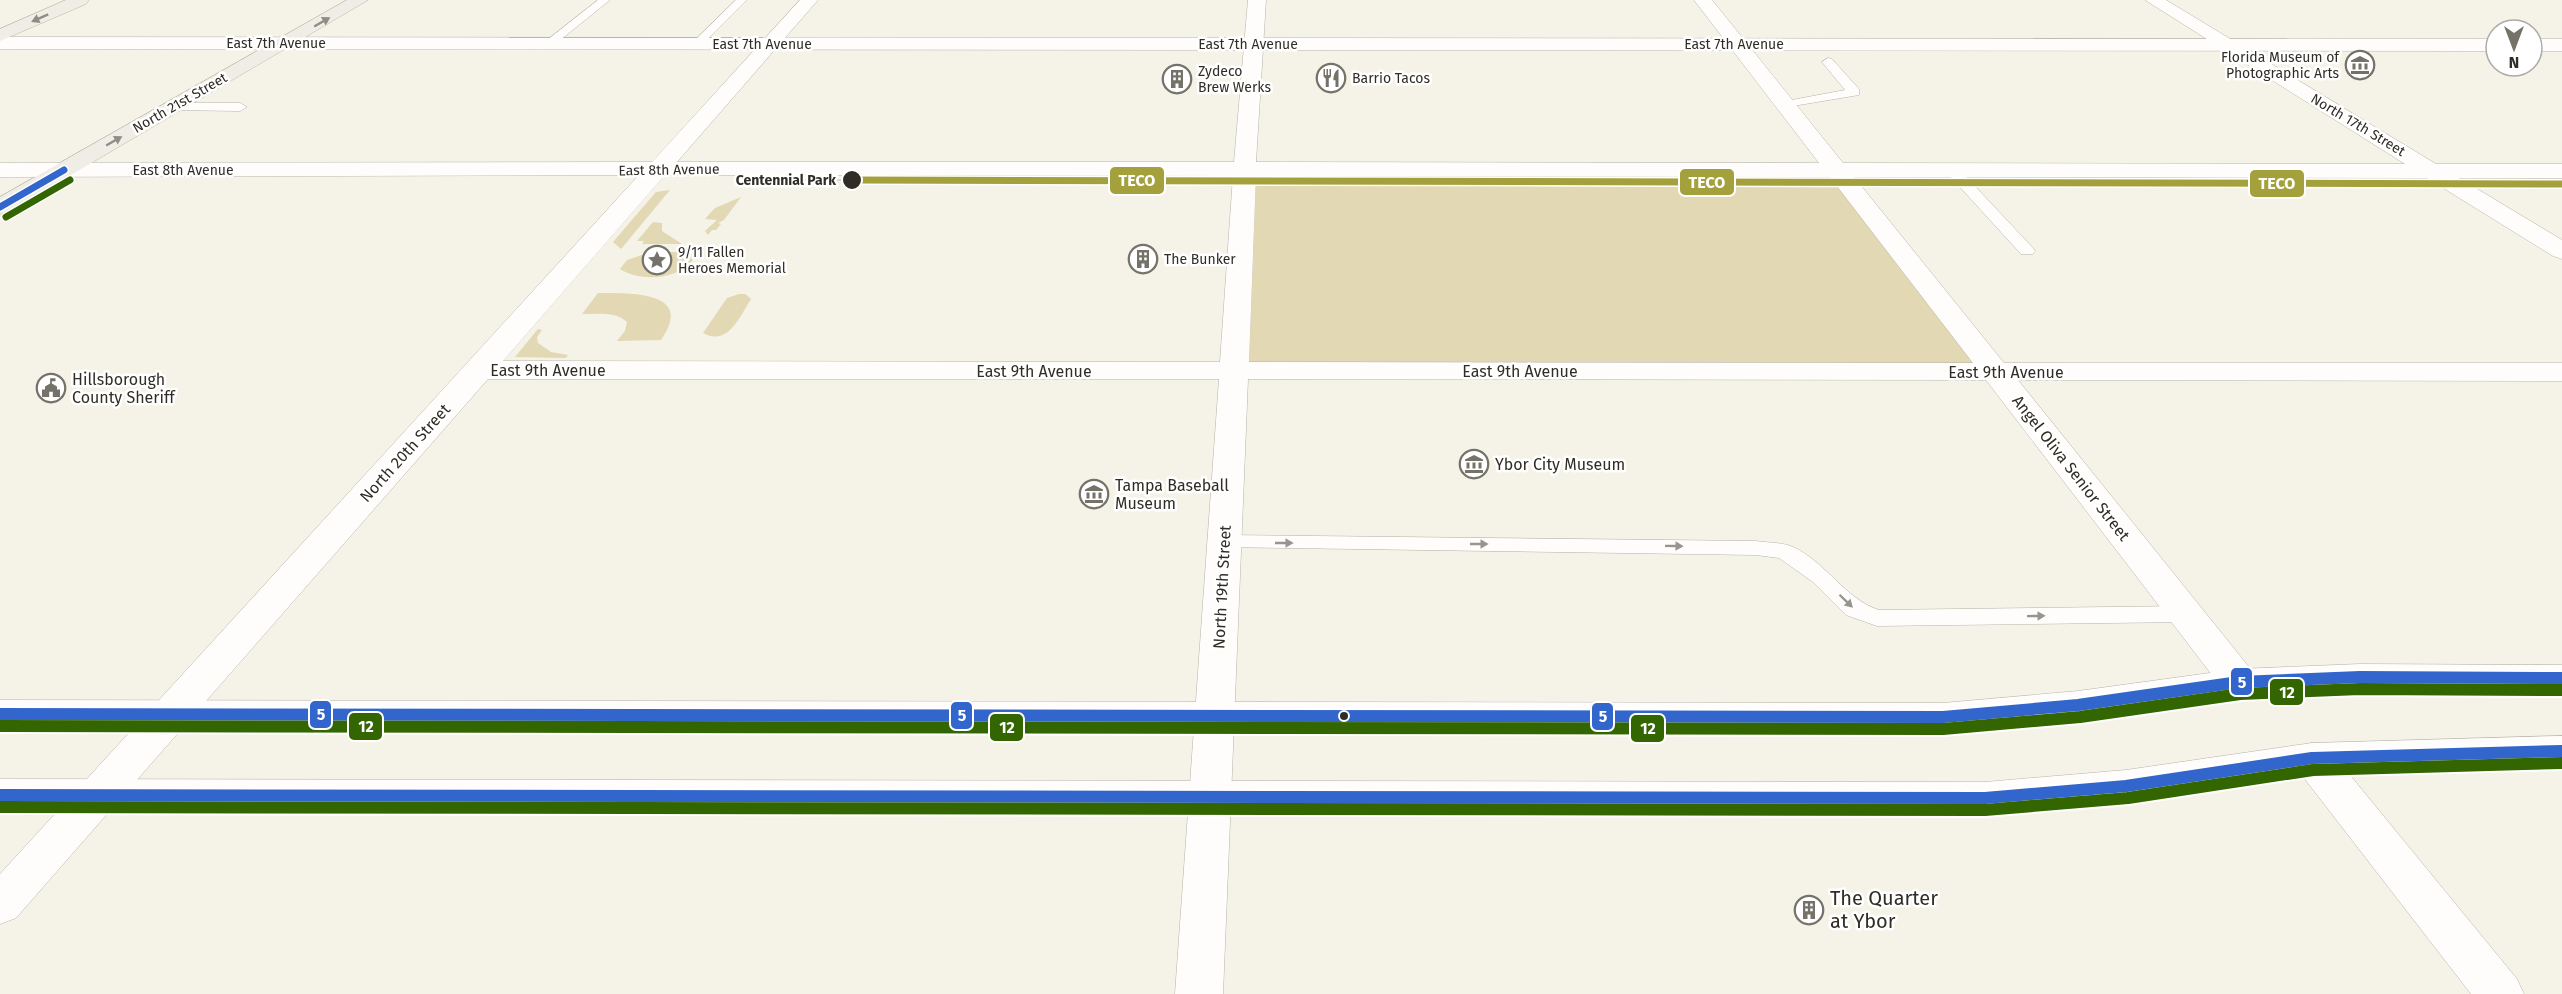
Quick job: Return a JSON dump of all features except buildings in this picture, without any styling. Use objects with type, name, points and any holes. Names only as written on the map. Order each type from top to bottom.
[{"type":"main road","points":[[0,36],[80,0]]},
{"type":"main road","name":"North 21st Street","points":[[0,207],[359,0]]},
{"type":"street","name":"North 20th Street","points":[[0,905],[809,0]]},
{"type":"street","name":"North 19th Street","points":[[1199,994],[1252,44],[1257,0]]},
{"type":"street","name":"Angel Oliva Senior Street","points":[[1703,0],[2239,682]]},
{"type":"street","name":"North 17th Street","points":[[2154,0],[2562,250]]},
{"type":"street","name":"East 7th Avenue","points":[[0,43],[2484,45]]},
{"type":"street","points":[[2544,45],[2562,45]]},
{"type":"street","name":"East 8th Avenue","points":[[0,170],[2562,171]]},
{"type":"street","name":"East 9th Avenue","points":[[478,370],[2562,372]]},
{"type":"street","points":[[0,714],[1942,717],[2078,705],[2239,682],[2360,677],[2562,678]]},
{"type":"street","points":[[0,795],[1985,798],[2126,786],[2312,758],[2562,751]]},
{"type":"street","points":[[2312,758],[2500,994]]},
{"type":"lane","points":[[550,43],[606,0]]},
{"type":"lane","points":[[698,44],[742,0]]},
{"type":"lane","points":[[1786,105],[1854,92],[1828,62]]},
{"type":"lane","points":[[174,107],[240,107]]},
{"type":"lane","points":[[1952,170],[2027,251]]},
{"type":"lane","points":[[1225,542],[1756,548],[1785,552],[1821,577],[1854,609],[1877,618],[2186,614]]},
{"type":"shaded area","points":[[1253,185],[1840,187],[1980,365],[1240,366]]},
{"type":"shaded area","points":[[670,190],[621,249],[613,242],[656,192]]},
{"type":"shaded area","points":[[741,197],[724,220],[718,223],[721,224],[716,230],[712,230],[708,235],[705,231],[717,220],[705,219],[715,208]]},
{"type":"shaded area","points":[[653,222],[662,223],[662,231],[682,244],[642,244],[644,241],[637,241]]},
{"type":"shaded area","points":[[651,252],[685,252],[693,260],[678,272],[658,277],[638,276],[620,269],[627,260]]},
{"type":"shaded area","points":[[598,293],[641,295],[655,298],[665,304],[670,312],[670,324],[661,340],[617,341],[625,331],[627,322],[623,318],[606,314],[582,314]]},
{"type":"shaded area","points":[[745,294],[751,299],[732,328],[720,336],[703,333],[727,298]]},
{"type":"shaded area","points":[[538,329],[542,330],[537,337],[538,343],[551,352],[568,355],[566,358],[515,357]]},
{"type":"tram line","points":[[773,180],[852,180]]},
{"type":"transit line","name":"5","points":[[0,207],[64,170]]},
{"type":"transit line","name":"12","points":[[6,217],[70,180]]},
{"type":"transit line","name":"TECO","points":[[852,180],[2562,184]]},
{"type":"transit line","name":"5","points":[[0,714],[1943,717],[2078,705],[2239,682],[2360,677],[2562,678]]},
{"type":"transit line","name":"12","points":[[0,726],[1943,729],[2080,717],[2240,694],[2360,689],[2562,690]]},
{"type":"transit line","name":"5","points":[[0,795],[1985,798],[2126,786],[2312,758],[2562,751]]},
{"type":"transit line","name":"12","points":[[0,807],[1985,810],[2128,798],[2313,770],[2562,763]]},
{"type":"place","name":"Florida Museum of Photographic Arts","points":[[2360,65]]},
{"type":"place","name":"Barrio Tacos","points":[[1331,78]]},
{"type":"place","name":"Zydeco Brew Werks","points":[[1177,79]]},
{"type":"place","name":"Centennial Park","points":[[852,180]]},
{"type":"place","name":"The Bunker","points":[[1143,259]]},
{"type":"place","name":"9/11 Fallen Heroes Memorial","points":[[657,260]]},
{"type":"place","name":"Hillsborough County Sheriff","points":[[51,388]]},
{"type":"place","name":"Ybor City Museum","points":[[1474,464]]},
{"type":"place","name":"Tampa Baseball Museum","points":[[1094,494]]},
{"type":"place","name":"The Quarter at Ybor","points":[[1809,910]]}]
